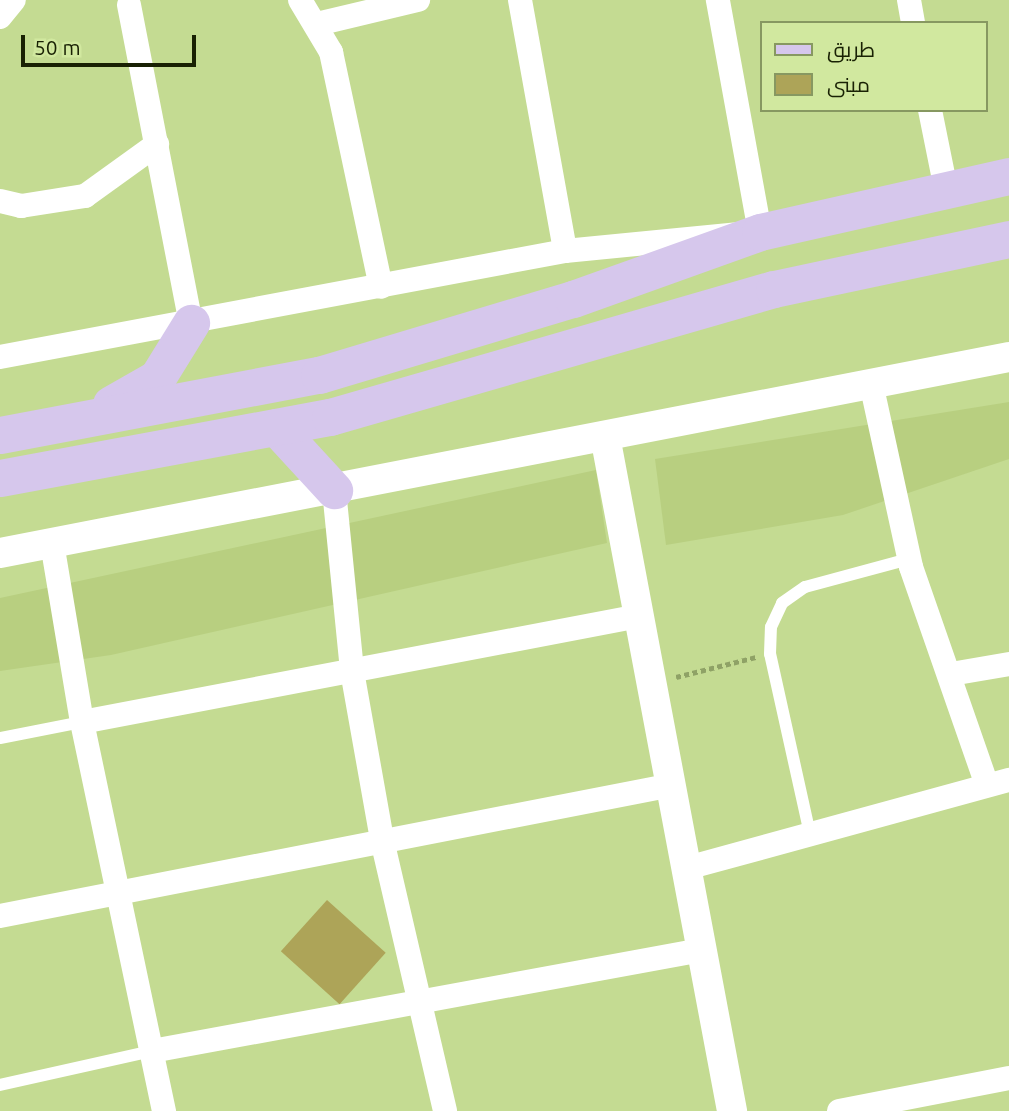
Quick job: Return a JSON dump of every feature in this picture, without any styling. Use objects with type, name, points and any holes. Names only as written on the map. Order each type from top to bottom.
[{"type":"main road","points":[[0,435],[49,428],[318,375],[573,299],[760,232],[1009,176]]},
{"type":"main road","points":[[0,478],[276,427],[586,348],[774,289],[1009,239]]},
{"type":"main road","points":[[49,428],[148,387],[191,323]]},
{"type":"main road","points":[[276,427],[334,489]]},
{"type":"street","points":[[0,17],[14,0]]},
{"type":"street","points":[[300,0],[317,24],[331,52],[381,287]]},
{"type":"street","points":[[317,24],[418,0]]},
{"type":"street","points":[[520,0],[565,251]]},
{"type":"street","points":[[0,357],[565,251],[760,232],[718,0]]},
{"type":"street","points":[[909,0],[913,21]]},
{"type":"street","points":[[127,2],[191,323]]},
{"type":"street","points":[[930,112],[946,189]]},
{"type":"street","points":[[0,201],[21,206],[85,196],[157,144]]},
{"type":"street","points":[[0,553],[1009,357]]},
{"type":"street","points":[[687,868],[998,783],[951,674],[909,559],[871,383]]},
{"type":"street","points":[[605,436],[732,1111]]},
{"type":"street","points":[[334,489],[352,671],[382,839],[416,999],[445,1111]]},
{"type":"street","points":[[52,543],[82,722],[120,892],[164,1111]]},
{"type":"street","points":[[82,722],[639,617]]},
{"type":"street","points":[[951,674],[1009,664]]},
{"type":"street","points":[[0,916],[382,839],[671,785]]},
{"type":"street","points":[[152,1051],[416,999],[701,950]]},
{"type":"street","points":[[839,1111],[1009,1078]]},
{"type":"lane","points":[[810,834],[770,654],[771,627],[782,603],[804,587],[909,559]]},
{"type":"lane","points":[[0,738],[82,722]]},
{"type":"lane","points":[[0,1085],[152,1051]]},
{"type":"path","points":[[652,683],[770,654]]},
{"type":"shaded area","points":[[1009,402],[1009,459],[843,515],[666,545],[655,459]]},
{"type":"shaded area","points":[[596,470],[607,543],[111,655],[0,671],[0,598]]},
{"type":"building","points":[[327,900],[386,953],[340,1004],[281,951]]}]
